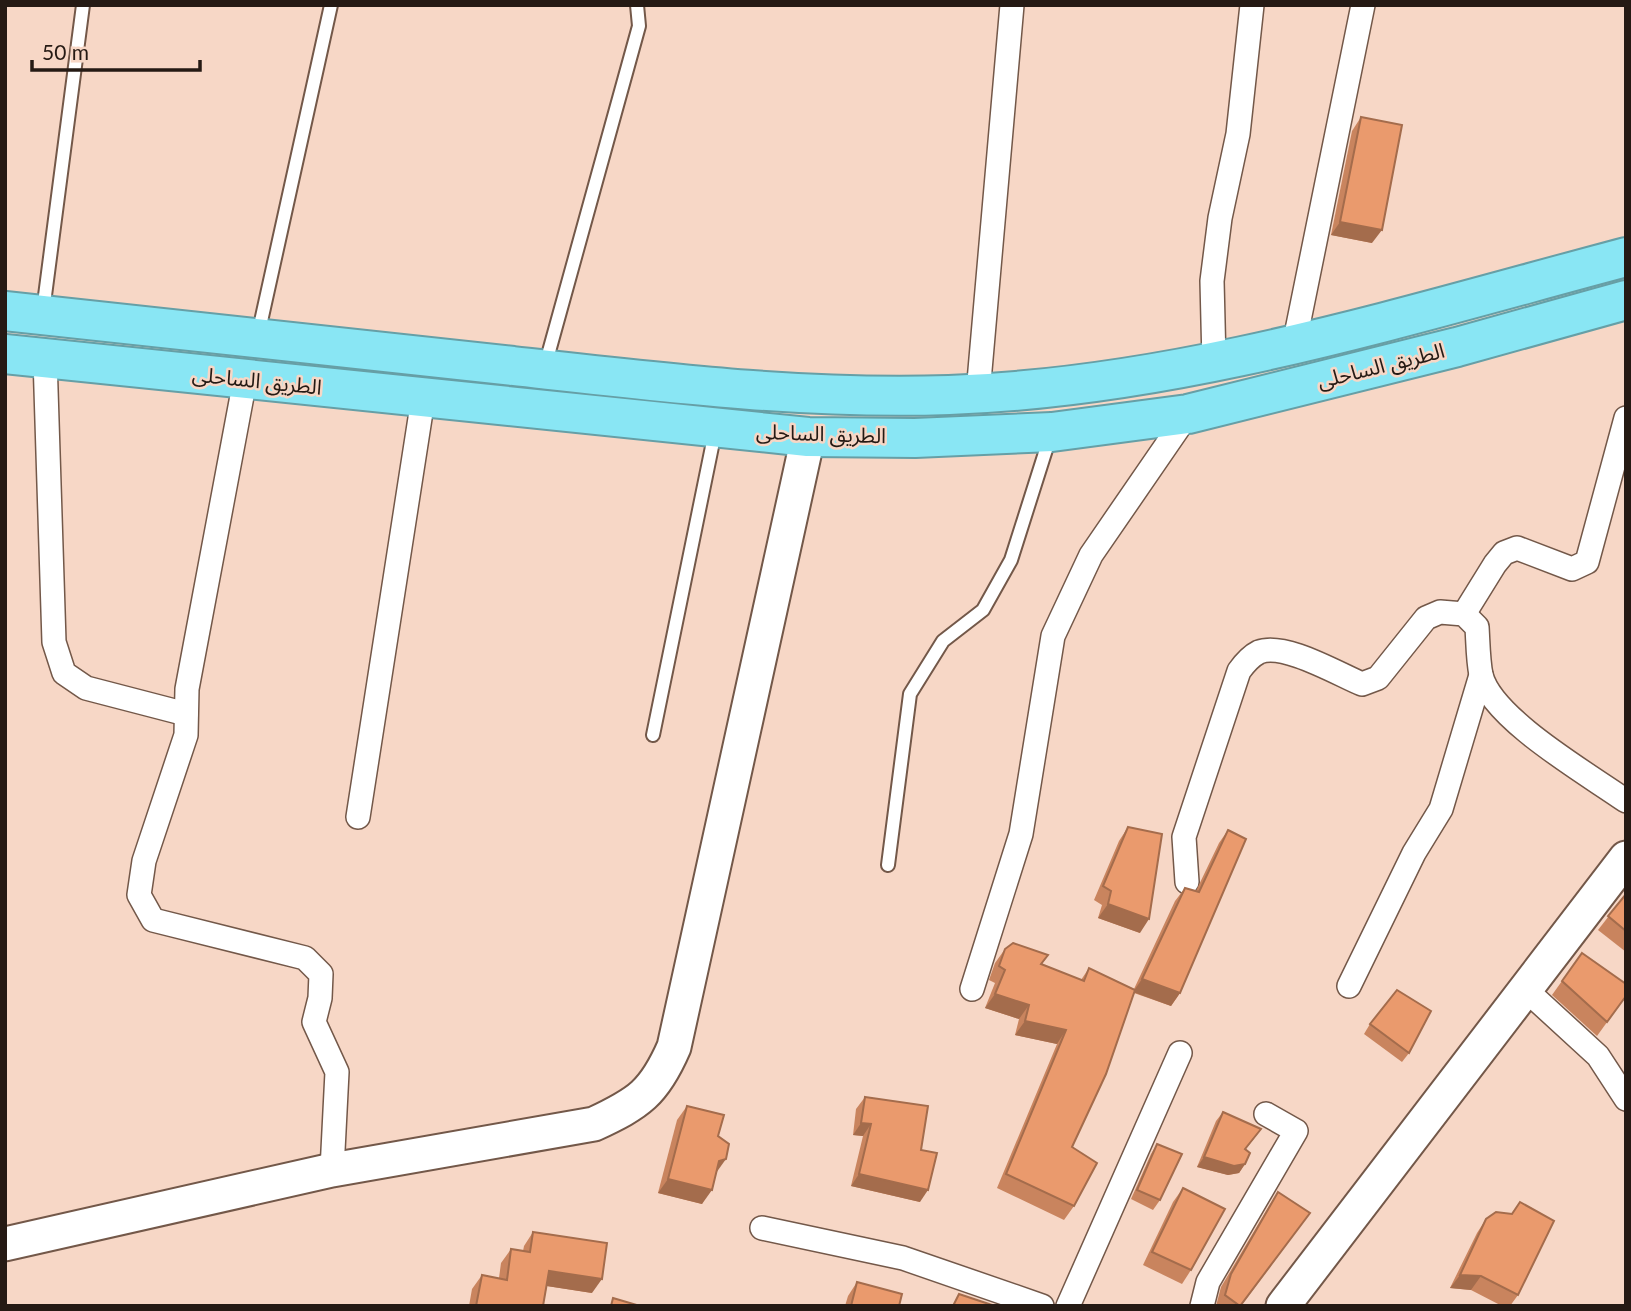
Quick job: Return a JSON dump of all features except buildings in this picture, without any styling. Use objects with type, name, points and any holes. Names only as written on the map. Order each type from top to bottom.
[{"type":"highway","name":"الطريق الساحلى","points":[[5,311],[672,384],[812,394],[950,396],[1093,383],[1214,362],[1294,345],[1626,257]]},
{"type":"highway","name":"الطريق الساحلى","points":[[5,354],[808,437],[915,438],[1052,432],[1188,414],[1457,348],[1626,300]]},
{"type":"street","points":[[978,393],[1013,5]]},
{"type":"street","points":[[1214,362],[1212,281],[1220,218],[1238,134],[1252,5]]},
{"type":"street","points":[[1294,345],[1363,5]]},
{"type":"street","points":[[45,358],[54,642],[64,673],[86,688],[186,714]]},
{"type":"street","points":[[245,380],[187,689],[186,734],[144,861],[139,895],[153,920],[305,958],[321,974],[320,998],[314,1022],[337,1072],[332,1170]]},
{"type":"street","points":[[358,817],[423,399]]},
{"type":"street","points":[[972,989],[1021,834],[1053,636],[1091,555],[1188,414]]},
{"type":"street","points":[[1464,614],[1504,553],[1517,548],[1572,569],[1587,562],[1626,418]]},
{"type":"street","points":[[5,1244],[332,1170],[594,1124],[629,1108],[661,1078],[674,1047],[808,437]]},
{"type":"street","points":[[1186,882],[1182,845],[1184,837],[1239,671],[1247,661],[1259,652],[1282,650],[1362,684],[1378,678],[1426,618],[1440,612],[1464,614],[1477,627],[1481,676],[1490,695],[1509,717],[1626,801]]},
{"type":"street","points":[[1349,986],[1414,853],[1441,808],[1481,676]]},
{"type":"street","points":[[1283,1306],[1626,858]]},
{"type":"street","points":[[1525,989],[1598,1056],[1626,1098]]},
{"type":"street","points":[[1068,1306],[1180,1053]]},
{"type":"street","points":[[1202,1306],[1208,1282],[1296,1131],[1266,1114]]},
{"type":"street","points":[[762,1228],[903,1258],[1042,1306]]},
{"type":"lane","points":[[43,315],[83,5]]},
{"type":"lane","points":[[258,339],[331,5]]},
{"type":"lane","points":[[544,370],[639,26],[638,5]]},
{"type":"lane","points":[[653,735],[716,428]]},
{"type":"lane","points":[[888,865],[910,694],[943,641],[983,610],[1011,560],[1052,432]]}]
